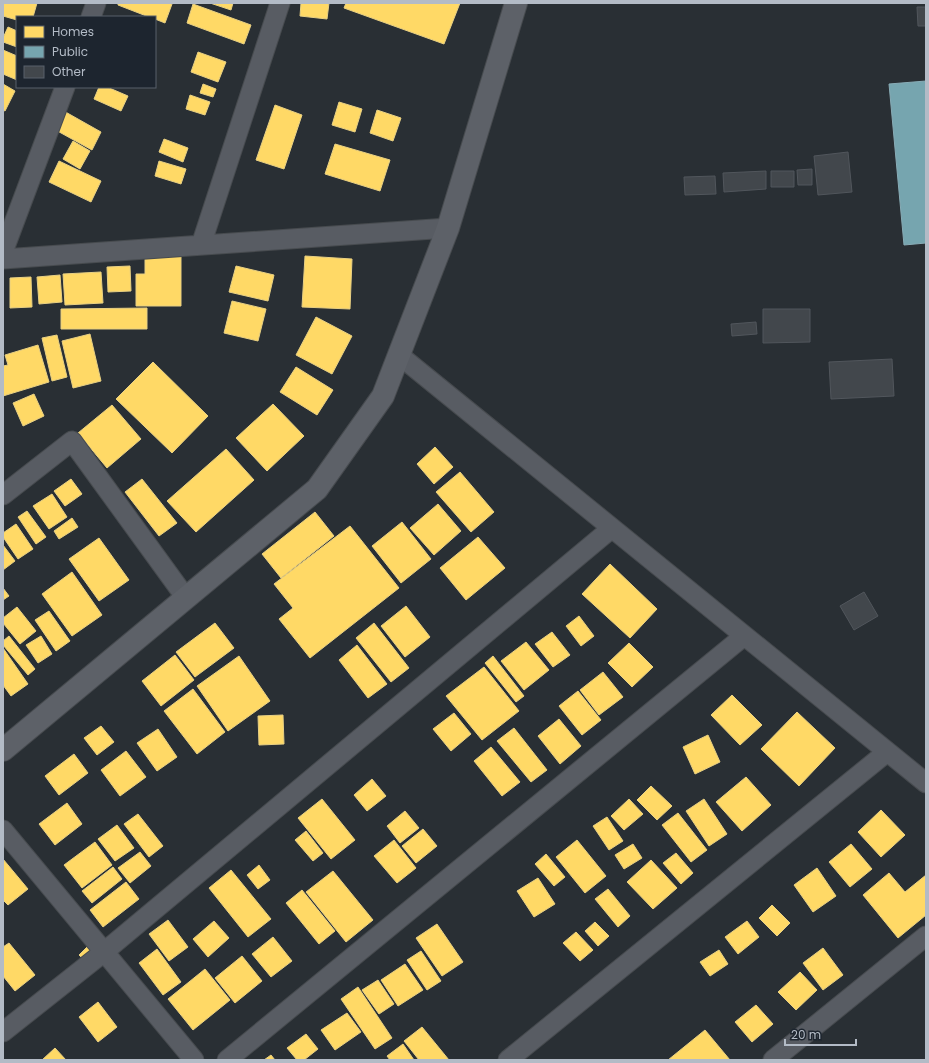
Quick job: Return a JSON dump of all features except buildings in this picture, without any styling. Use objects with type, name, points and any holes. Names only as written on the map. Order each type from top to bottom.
[{"type":"main road","points":[[3,750],[317,489],[383,396],[448,228],[516,3]]},
{"type":"street","points":[[91,16],[96,3]]},
{"type":"street","points":[[201,245],[280,3]]},
{"type":"street","points":[[3,252],[65,88]]},
{"type":"street","points":[[3,259],[448,228]]},
{"type":"street","points":[[399,355],[926,783]]},
{"type":"street","points":[[3,495],[72,441],[186,598]]},
{"type":"street","points":[[3,1032],[104,952],[612,528]]},
{"type":"street","points":[[227,1060],[744,636]]},
{"type":"street","points":[[508,1060],[887,752]]},
{"type":"street","points":[[3,830],[194,1060]]},
{"type":"street","points":[[772,1060],[926,936]]}]
